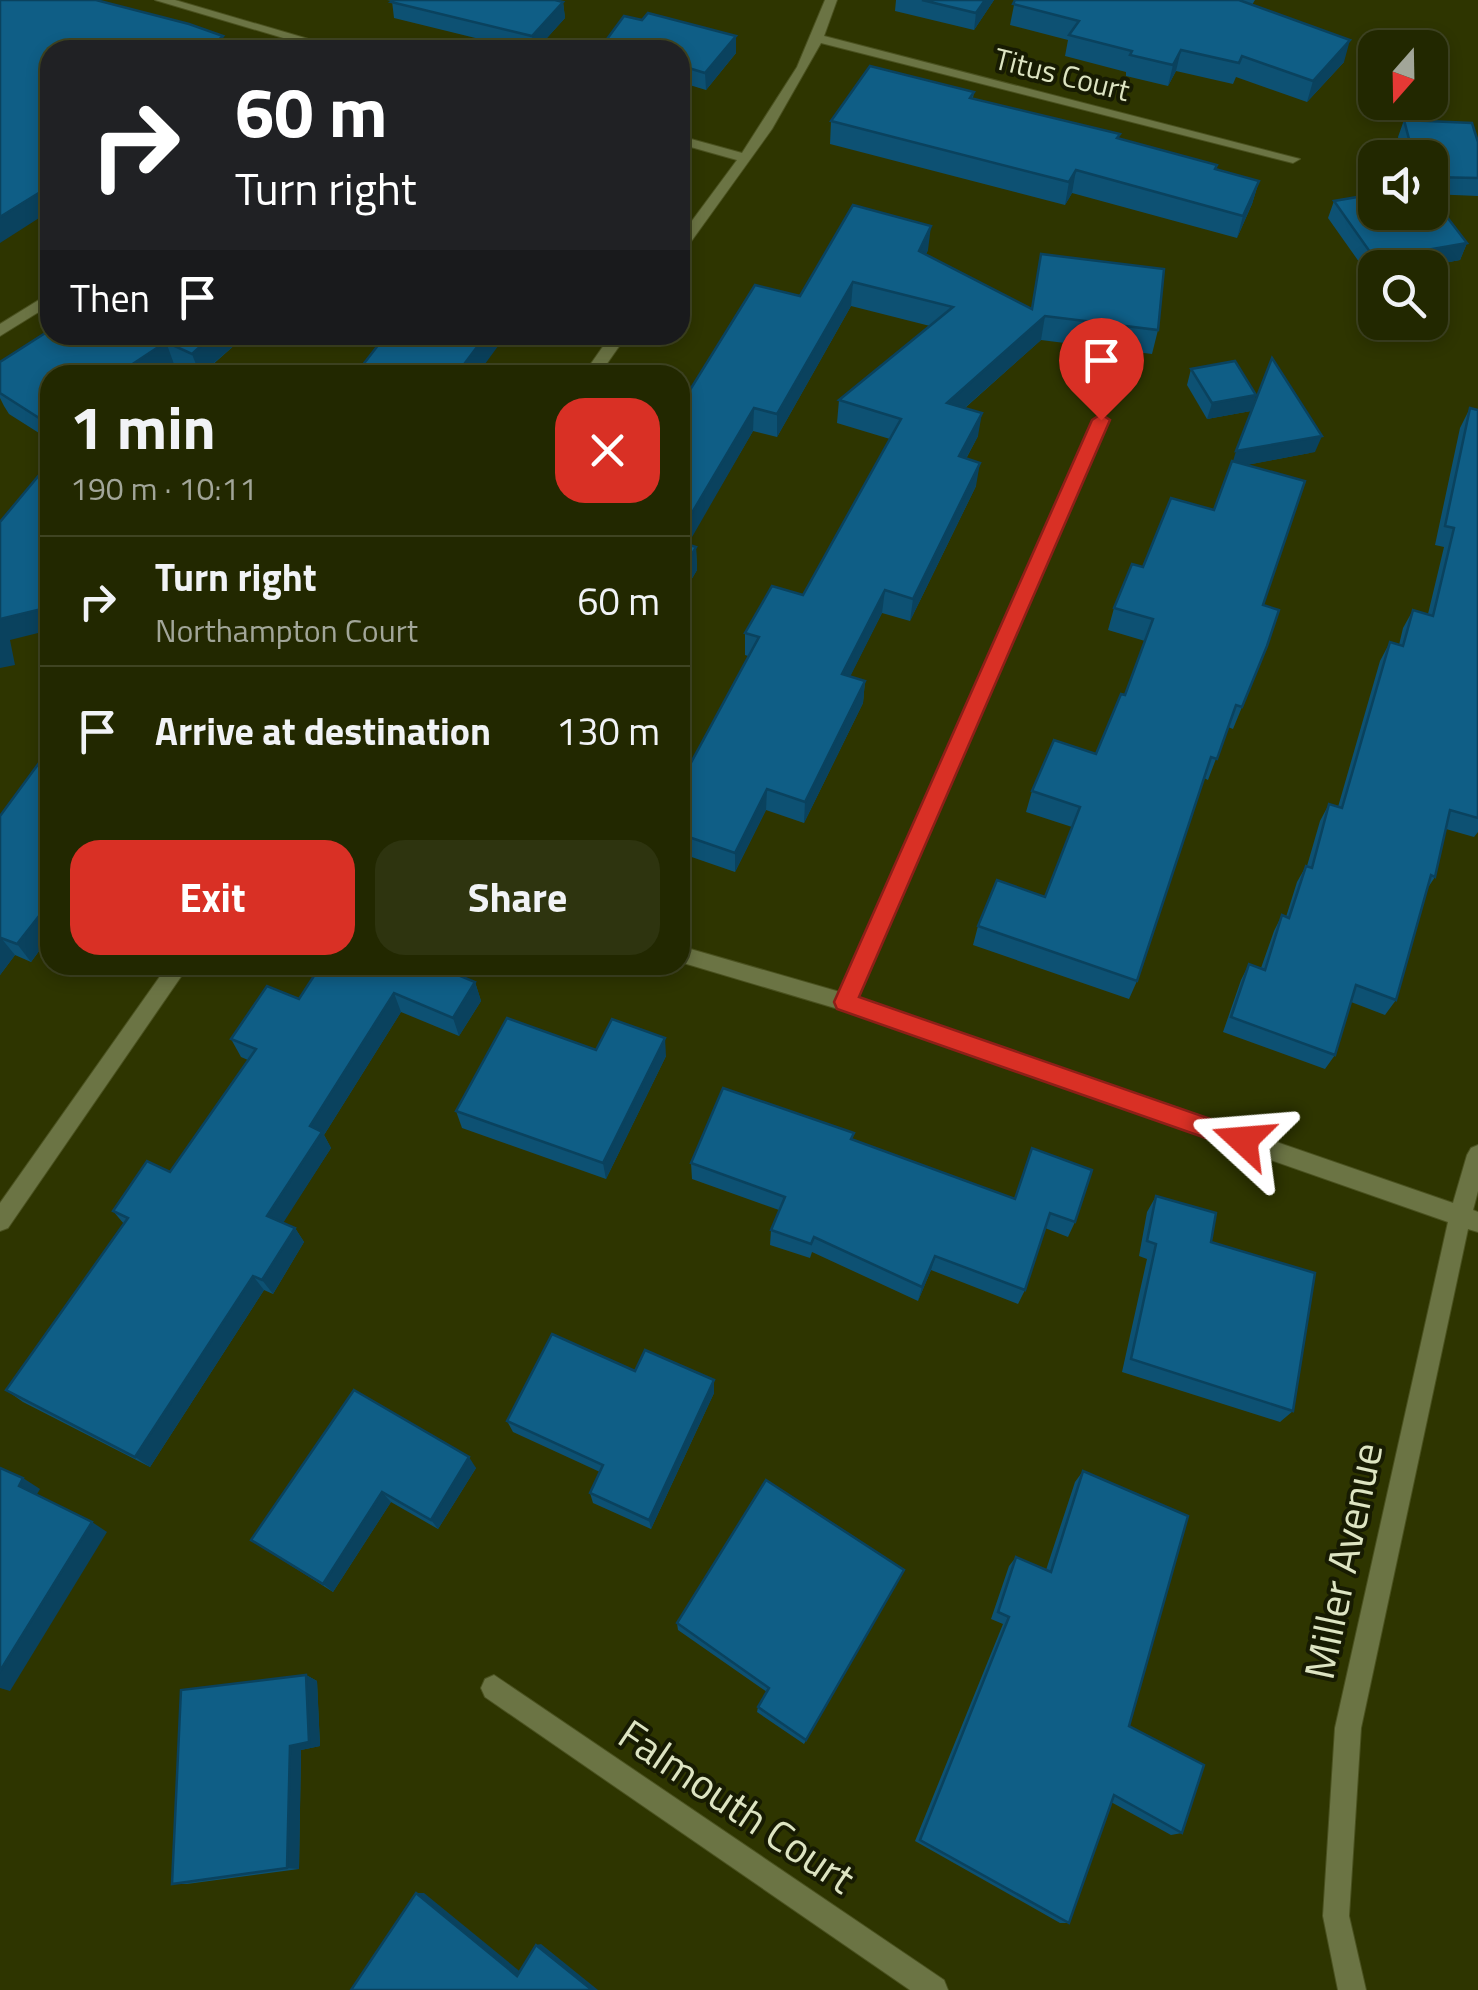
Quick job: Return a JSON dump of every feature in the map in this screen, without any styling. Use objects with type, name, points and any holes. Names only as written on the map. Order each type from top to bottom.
[{"type":"street","points":[[161,0],[304,40]]},
{"type":"street","points":[[690,233],[785,98],[819,39],[831,0]]},
{"type":"street","name":"Titus Court","points":[[819,39],[1293,158]]},
{"type":"street","points":[[690,143],[742,157]]},
{"type":"street","points":[[0,331],[40,305]]},
{"type":"street","points":[[846,1002],[1101,420]]},
{"type":"street","points":[[690,957],[846,1002],[1469,1219]]},
{"type":"street","points":[[0,1221],[172,975]]},
{"type":"street","name":"Miller Avenue","points":[[1352,1990],[1336,1916],[1348,1728],[1469,1219],[1478,1154]]},
{"type":"street","name":"Falmouth Court","points":[[494,1688],[934,1990]]},
{"type":"building","points":[[0,0],[96,0],[223,36],[218,40],[40,40],[40,192],[0,217]]},
{"type":"building","points":[[922,0],[985,0],[976,13]]},
{"type":"building","points":[[1015,0],[1239,0],[1350,40],[1313,81],[1242,56],[1239,63],[1181,50],[1173,65],[1069,35],[1079,21],[1013,4]]},
{"type":"building","points":[[391,2],[563,2],[532,36]]},
{"type":"building","points":[[648,13],[736,36],[705,73],[690,68],[690,40],[606,40],[624,16],[642,20]]},
{"type":"building","points":[[870,66],[974,92],[970,98],[1120,134],[1117,138],[1217,165],[1215,169],[1259,181],[1243,216],[1076,170],[1069,182],[831,121]]},
{"type":"building","points":[[1404,120],[1472,123],[1478,142],[1478,178],[1448,177],[1448,140],[1409,140]]},
{"type":"building","points":[[1358,197],[1358,230],[1448,230],[1448,218],[1467,243],[1427,250],[1369,250],[1334,201]]},
{"type":"building","points":[[853,205],[931,226],[919,251],[1032,309],[1041,254],[1164,269],[1158,330],[1045,316],[947,403],[982,413],[959,456],[980,463],[913,599],[885,590],[842,674],[865,681],[805,802],[767,789],[735,853],[690,837],[690,765],[759,637],[745,633],[772,586],[803,595],[901,419],[839,400],[953,307],[853,282],[777,414],[754,408],[690,516],[690,390],[755,285],[800,296]]},
{"type":"building","points":[[40,336],[40,345],[161,345],[131,365],[40,365],[40,419],[0,393],[0,362]]},
{"type":"building","points":[[172,345],[202,345],[192,354]]},
{"type":"building","points":[[378,345],[478,345],[464,365],[363,365]]},
{"type":"building","points":[[1272,358],[1322,436],[1236,451]]},
{"type":"building","points":[[1235,361],[1256,395],[1212,403],[1191,369]]},
{"type":"building","points":[[1470,408],[1478,410],[1478,818],[1450,810],[1435,877],[1431,875],[1396,1000],[1356,985],[1335,1055],[1231,1017],[1249,964],[1265,970],[1282,915],[1289,918],[1306,866],[1312,868],[1329,804],[1342,808],[1390,642],[1403,646],[1413,610],[1433,616],[1454,528],[1445,526]]},
{"type":"building","points":[[1232,461],[1305,481],[1263,605],[1279,610],[1267,646],[1242,707],[1236,705],[1217,759],[1211,757],[1137,981],[978,926],[997,880],[1045,897],[1080,807],[1032,791],[1054,740],[1096,754],[1121,694],[1125,695],[1153,619],[1114,608],[1132,564],[1143,567],[1171,498],[1214,510]]},
{"type":"building","points":[[40,474],[40,609],[0,619],[0,522]]},
{"type":"building","points":[[40,762],[40,915],[17,944],[0,939],[0,816]]},
{"type":"building","points":[[315,975],[458,975],[475,982],[453,1018],[394,993],[310,1126],[322,1132],[267,1216],[295,1228],[262,1280],[253,1276],[135,1457],[6,1390],[128,1218],[113,1211],[147,1161],[170,1172],[256,1049],[231,1039],[267,986],[299,999]]},
{"type":"building","points":[[507,1018],[596,1050],[612,1019],[665,1038],[603,1163],[456,1111]]},
{"type":"building","points":[[723,1088],[854,1133],[851,1139],[1015,1199],[1032,1148],[1092,1170],[1075,1222],[1050,1213],[1025,1290],[935,1256],[922,1287],[814,1237],[811,1244],[771,1230],[785,1197],[691,1163]]},
{"type":"building","points":[[1156,1196],[1216,1213],[1211,1242],[1315,1273],[1293,1411],[1131,1359],[1156,1244],[1147,1241]]},
{"type":"building","points":[[552,1334],[635,1371],[645,1350],[714,1380],[649,1520],[590,1493],[603,1465],[507,1421]]},
{"type":"building","points":[[354,1390],[469,1457],[431,1520],[382,1492],[323,1584],[251,1540]]},
{"type":"building","points":[[0,1468],[23,1478],[19,1486],[92,1522],[0,1671]]},
{"type":"building","points":[[1083,1471],[1188,1516],[1129,1726],[1204,1765],[1182,1833],[1114,1795],[1069,1923],[920,1840],[1009,1617],[998,1612],[1016,1557],[1051,1572]]},
{"type":"building","points":[[766,1480],[904,1570],[806,1740],[758,1707],[769,1688],[677,1623]]},
{"type":"building","points":[[306,1675],[309,1742],[290,1746],[287,1868],[172,1884],[181,1690]]},
{"type":"building","points":[[416,1893],[517,1976],[536,1945],[592,1990],[351,1990]]},
{"type":"route","points":[[1101,420],[1001,656],[846,1002],[1243,1140]]}]
